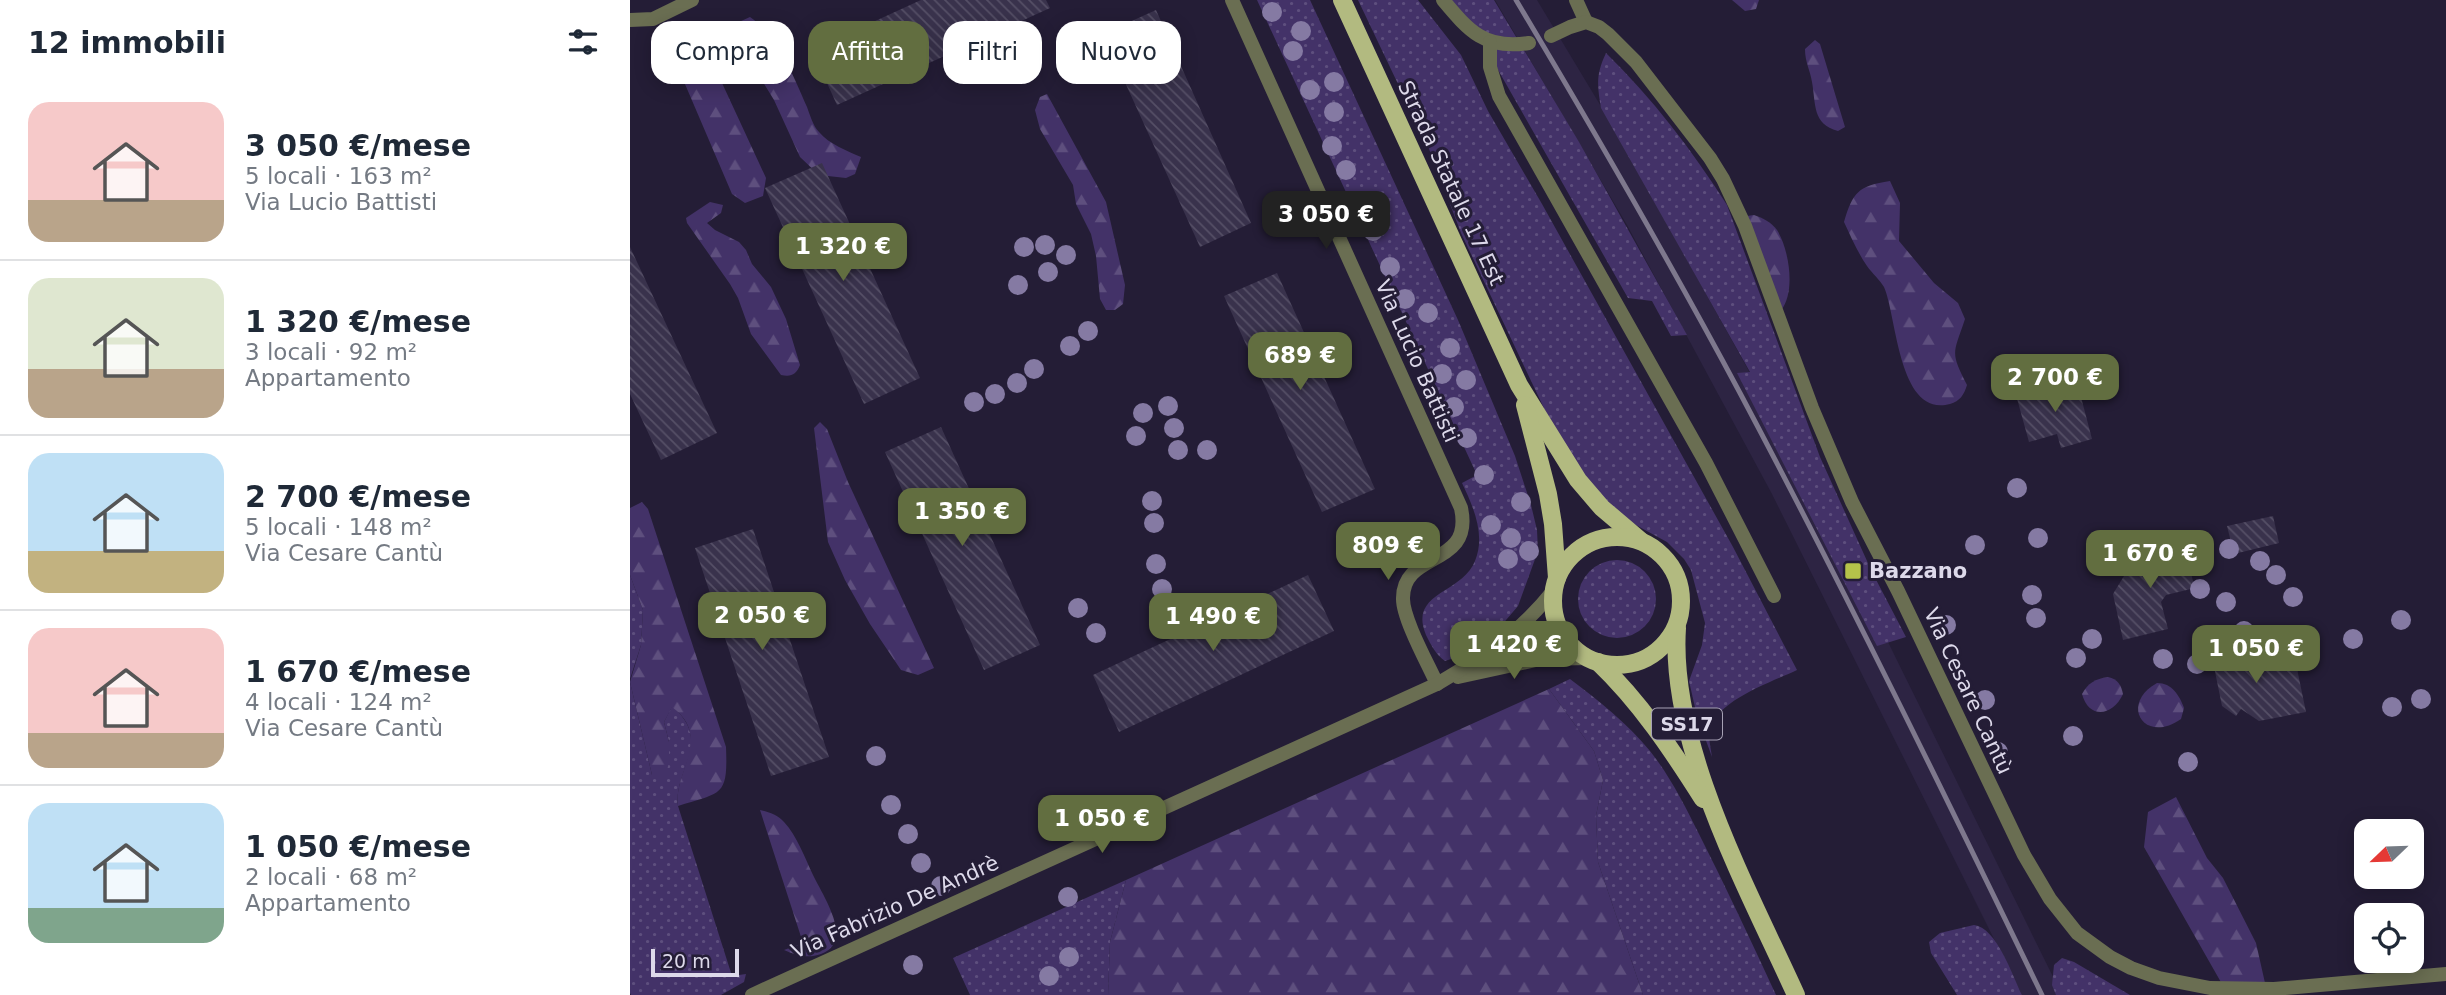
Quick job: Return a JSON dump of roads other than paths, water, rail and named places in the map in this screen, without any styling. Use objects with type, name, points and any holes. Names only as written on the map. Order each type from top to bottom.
[{"type":"main road","name":"Strada Statale 17 Est","points":[[1342,0],[1519,385],[1578,480],[1602,508],[1641,541]]},
{"type":"main road","name":"Strada Statale 17 Est","points":[[1519,385],[1548,494],[1553,524],[1555,584]]},
{"type":"main road","points":[[1555,584],[1574,552],[1592,542],[1621,537],[1641,541]]},
{"type":"main road","name":"SS17","points":[[1641,541],[1664,558],[1678,583],[1681,602],[1677,621],[1676,671],[1680,699],[1718,822],[1796,995]]},
{"type":"main road","name":"SS17","points":[[1555,584],[1555,618],[1560,631],[1568,642],[1593,660],[1629,693],[1649,718],[1718,822]]},
{"type":"main road","points":[[1593,660],[1618,665],[1640,661],[1667,641],[1677,621]]},
{"type":"street","points":[[630,20],[653,19],[692,0]]},
{"type":"street","name":"Via Lucio Battisti","points":[[1232,0],[1461,508],[1463,530],[1457,543],[1446,553],[1417,568],[1408,579],[1403,593],[1406,614],[1437,684]]},
{"type":"street","points":[[1443,0],[1470,30],[1490,42],[1517,45],[1529,43]]},
{"type":"street","points":[[1550,36],[1586,22],[1576,0]]},
{"type":"street","name":"Via Cesare Cantù","points":[[1586,22],[1608,34],[1636,62],[1723,178],[1745,226],[1822,434],[1852,502],[1898,591],[2019,845],[2050,899],[2077,933],[2110,957],[2131,968],[2212,991],[2274,989],[2446,974]]},
{"type":"street","points":[[1490,42],[1490,67],[1499,96],[1706,463],[1774,596]]},
{"type":"street","name":"Via Fabrizio De Andrè","points":[[752,995],[1437,684],[1505,642],[1525,625],[1555,584]]},
{"type":"street","name":"Via Fabrizio De Andrè","points":[[1437,684],[1480,671],[1540,659],[1593,660]]},
{"type":"railway","points":[[1516,0],[1630,195],[1740,393],[1894,692],[2042,995]]},
{"type":"place","name":"Bazzano","points":[[1853,571]]}]
